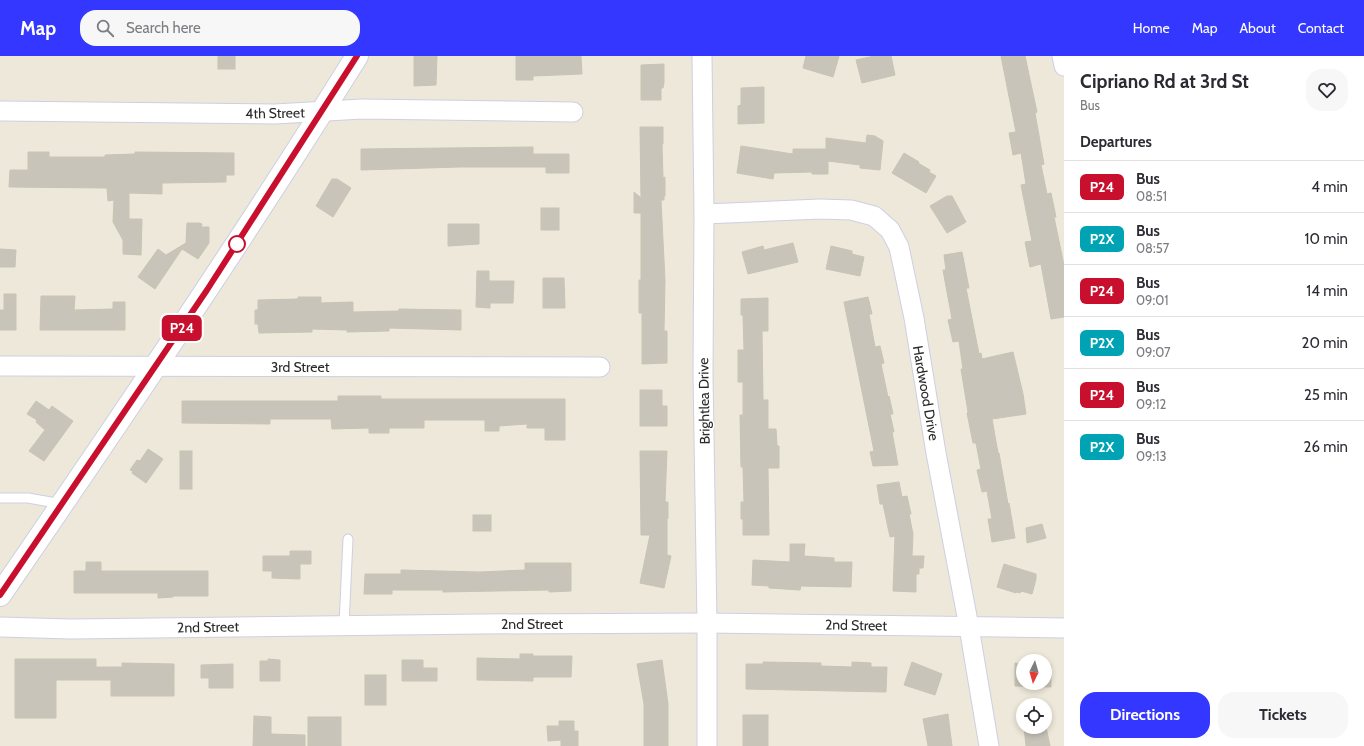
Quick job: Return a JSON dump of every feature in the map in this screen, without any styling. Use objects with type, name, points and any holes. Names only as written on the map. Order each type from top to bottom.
[{"type":"street","points":[[0,595],[156,367],[233,251],[358,56]]},
{"type":"street","name":"Brightlea Drive","points":[[702,56],[704,214],[703,374],[707,623],[707,746]]},
{"type":"street","points":[[1062,56],[1064,66]]},
{"type":"street","name":"4th Street","points":[[0,111],[275,114],[362,109],[574,112]]},
{"type":"street","name":"Hardwood Drive","points":[[704,214],[820,209],[851,210],[874,216],[890,230],[899,247],[914,318],[936,453],[969,627],[989,746]]},
{"type":"street","name":"3rd Street","points":[[0,366],[600,367]]},
{"type":"street","name":"2nd Street","points":[[0,627],[72,629],[344,625],[707,623],[1064,628]]},
{"type":"lane","points":[[0,498],[28,498],[62,504]]},
{"type":"lane","points":[[344,625],[348,539]]},
{"type":"building","points":[[218,56],[235,56],[235,69],[218,69]]},
{"type":"building","points":[[414,56],[437,56],[436,85],[414,86]]},
{"type":"building","points":[[516,56],[581,56],[582,74],[533,76],[533,80],[516,80]]},
{"type":"building","points":[[806,56],[839,56],[833,77],[803,68]]},
{"type":"building","points":[[874,56],[891,56],[895,75],[862,83],[856,60]]},
{"type":"building","points":[[1001,56],[1025,56],[1037,112],[1035,113],[1044,164],[1041,165],[1047,194],[1051,193],[1056,217],[1054,217],[1064,265],[1064,317],[1051,319],[1041,264],[1030,267],[1025,242],[1032,241],[1021,185],[1026,184],[1021,153],[1013,155],[1009,133],[1016,132]]},
{"type":"building","points":[[664,64],[664,83],[663,88],[661,88],[661,100],[641,100],[641,65]]},
{"type":"building","points":[[764,87],[764,123],[738,124],[738,106],[741,105],[741,88]]},
{"type":"building","points":[[640,127],[663,127],[662,144],[665,196],[664,200],[661,200],[665,280],[664,331],[667,331],[667,363],[642,364],[642,313],[639,313],[639,280],[641,280],[641,213],[634,213],[634,192],[641,198]]},
{"type":"building","points":[[867,135],[875,136],[883,141],[880,170],[860,168],[860,165],[828,161],[828,174],[812,174],[812,172],[774,173],[773,179],[737,173],[741,146],[793,154],[793,149],[826,149],[826,138],[866,143]]},
{"type":"building","points":[[533,147],[533,154],[569,154],[569,173],[546,173],[546,167],[460,167],[361,170],[361,149]]},
{"type":"building","points":[[28,152],[49,152],[49,157],[105,157],[105,155],[135,154],[135,152],[234,153],[234,175],[226,175],[226,182],[162,183],[162,194],[129,193],[129,219],[142,219],[141,255],[123,254],[123,240],[113,222],[114,200],[108,201],[107,188],[9,187],[10,170],[28,170]]},
{"type":"building","points":[[904,153],[919,162],[918,163],[930,170],[929,172],[936,176],[926,193],[892,173]]},
{"type":"building","points":[[332,179],[337,179],[351,188],[333,217],[316,206]]},
{"type":"building","points":[[947,196],[952,196],[966,222],[947,233],[930,206]]},
{"type":"building","points":[[541,208],[559,208],[559,230],[541,230]]},
{"type":"building","points":[[187,223],[199,223],[202,224],[201,227],[209,227],[209,243],[198,259],[182,249],[155,289],[138,277],[158,249],[166,255],[186,243]]},
{"type":"building","points":[[448,224],[479,224],[479,244],[448,246]]},
{"type":"building","points":[[793,243],[798,262],[748,274],[742,252],[763,246],[764,250]]},
{"type":"building","points":[[831,246],[852,251],[852,254],[864,257],[860,276],[826,269]]},
{"type":"building","points":[[0,249],[16,250],[15,267],[0,267]]},
{"type":"building","points":[[962,252],[969,288],[966,288],[979,354],[981,353],[982,359],[1013,352],[1026,414],[992,419],[1015,538],[992,542],[988,519],[992,519],[987,491],[982,492],[977,470],[981,469],[976,443],[973,443],[967,413],[959,341],[953,342],[948,320],[952,319],[943,270],[946,270],[944,255]]},
{"type":"building","points":[[477,271],[489,271],[489,281],[514,281],[513,303],[490,303],[490,308],[476,307]]},
{"type":"building","points":[[543,278],[564,278],[565,308],[543,308]]},
{"type":"building","points":[[4,294],[16,294],[16,330],[0,330],[0,310],[4,310]]},
{"type":"building","points":[[41,296],[75,296],[74,310],[113,309],[113,302],[125,302],[125,330],[40,330]]},
{"type":"building","points":[[298,297],[321,297],[321,303],[353,302],[353,312],[399,311],[399,309],[461,310],[461,330],[389,328],[389,331],[347,332],[347,330],[312,329],[312,332],[259,333],[258,324],[255,324],[255,310],[258,310],[258,300],[298,299]]},
{"type":"building","points":[[868,297],[872,314],[869,314],[875,347],[880,346],[884,363],[881,364],[893,414],[890,414],[898,465],[873,466],[870,452],[874,451],[844,302]]},
{"type":"building","points":[[768,298],[768,331],[762,331],[763,400],[768,400],[768,429],[776,429],[777,446],[779,446],[779,468],[768,468],[769,535],[743,535],[741,502],[744,502],[743,467],[741,467],[740,415],[743,415],[743,382],[738,382],[738,350],[744,350],[741,299]]},
{"type":"building","points":[[640,390],[662,390],[662,406],[667,406],[667,426],[640,426]]},
{"type":"building","points":[[338,396],[381,396],[381,399],[565,399],[565,440],[545,440],[545,428],[527,428],[527,424],[499,426],[499,431],[485,431],[485,420],[424,420],[424,428],[389,428],[389,433],[369,433],[369,428],[332,429],[331,419],[270,419],[270,424],[182,423],[182,401],[338,401]]},
{"type":"building","points":[[36,401],[49,410],[52,406],[73,421],[44,461],[29,451],[45,430],[36,422],[37,420],[27,414]]},
{"type":"building","points":[[148,449],[163,459],[146,483],[130,470],[137,460],[140,461]]},
{"type":"building","points":[[180,451],[192,451],[192,489],[180,489]]},
{"type":"building","points":[[640,451],[667,451],[665,502],[668,502],[667,555],[671,556],[664,588],[640,583],[650,535],[641,535]]},
{"type":"building","points":[[899,482],[902,497],[907,496],[911,514],[909,514],[913,534],[912,556],[924,556],[923,568],[919,568],[919,574],[916,574],[916,592],[893,591],[895,536],[890,537],[883,504],[880,504],[877,485]]},
{"type":"building","points":[[473,515],[491,515],[491,531],[473,531]]},
{"type":"building","points":[[1042,524],[1046,538],[1027,543],[1026,528]]},
{"type":"building","points":[[790,544],[805,544],[804,556],[834,558],[834,562],[852,562],[851,587],[801,586],[800,590],[769,588],[769,586],[752,585],[753,560],[790,562]]},
{"type":"building","points":[[290,551],[311,551],[311,564],[300,564],[300,579],[272,578],[272,571],[263,571],[263,556],[290,556]]},
{"type":"building","points":[[86,562],[101,562],[101,571],[208,571],[208,596],[173,596],[158,598],[158,593],[74,593],[74,571],[86,571]]},
{"type":"building","points":[[525,563],[571,563],[571,591],[443,592],[443,590],[392,590],[392,594],[364,594],[365,574],[401,574],[401,570],[480,572],[525,570]]},
{"type":"building","points":[[1004,564],[1036,574],[1032,594],[1021,591],[1020,593],[1016,593],[997,587]]},
{"type":"building","points":[[520,654],[533,654],[533,656],[572,656],[571,677],[533,677],[533,681],[477,680],[477,658],[520,659]]},
{"type":"building","points":[[15,659],[96,659],[96,667],[122,667],[122,663],[174,664],[174,696],[111,696],[111,680],[56,680],[56,718],[15,718]]},
{"type":"building","points":[[268,659],[280,660],[280,681],[260,681],[260,661],[268,661]]},
{"type":"building","points":[[402,660],[423,660],[423,668],[437,668],[437,681],[402,681]]},
{"type":"building","points":[[662,660],[668,704],[668,746],[644,746],[644,704],[637,664]]},
{"type":"building","points":[[763,662],[821,663],[821,666],[852,667],[852,662],[871,663],[871,667],[887,667],[886,692],[746,689],[746,664],[763,664]]},
{"type":"building","points":[[912,662],[942,674],[935,695],[904,685]]},
{"type":"building","points":[[1015,663],[1016,686],[1015,686]]},
{"type":"building","points":[[233,664],[233,688],[209,688],[209,678],[201,678],[201,665]]},
{"type":"building","points":[[365,675],[386,675],[386,705],[365,705]]},
{"type":"building","points":[[948,714],[952,746],[928,746],[923,719]]},
{"type":"building","points":[[743,715],[768,715],[768,746],[743,746]]},
{"type":"building","points":[[254,716],[271,717],[271,734],[305,735],[305,746],[253,746]]},
{"type":"building","points":[[308,717],[341,717],[341,746],[308,746]]},
{"type":"building","points":[[559,721],[574,721],[574,731],[578,731],[578,746],[561,746],[561,740],[548,741],[547,726],[559,726]]},
{"type":"building","points":[[1025,734],[1047,734],[1050,746],[1026,746]]},
{"type":"bus line","name":"P24","points":[[0,595],[156,367],[233,251],[323,112],[357,56]]}]
